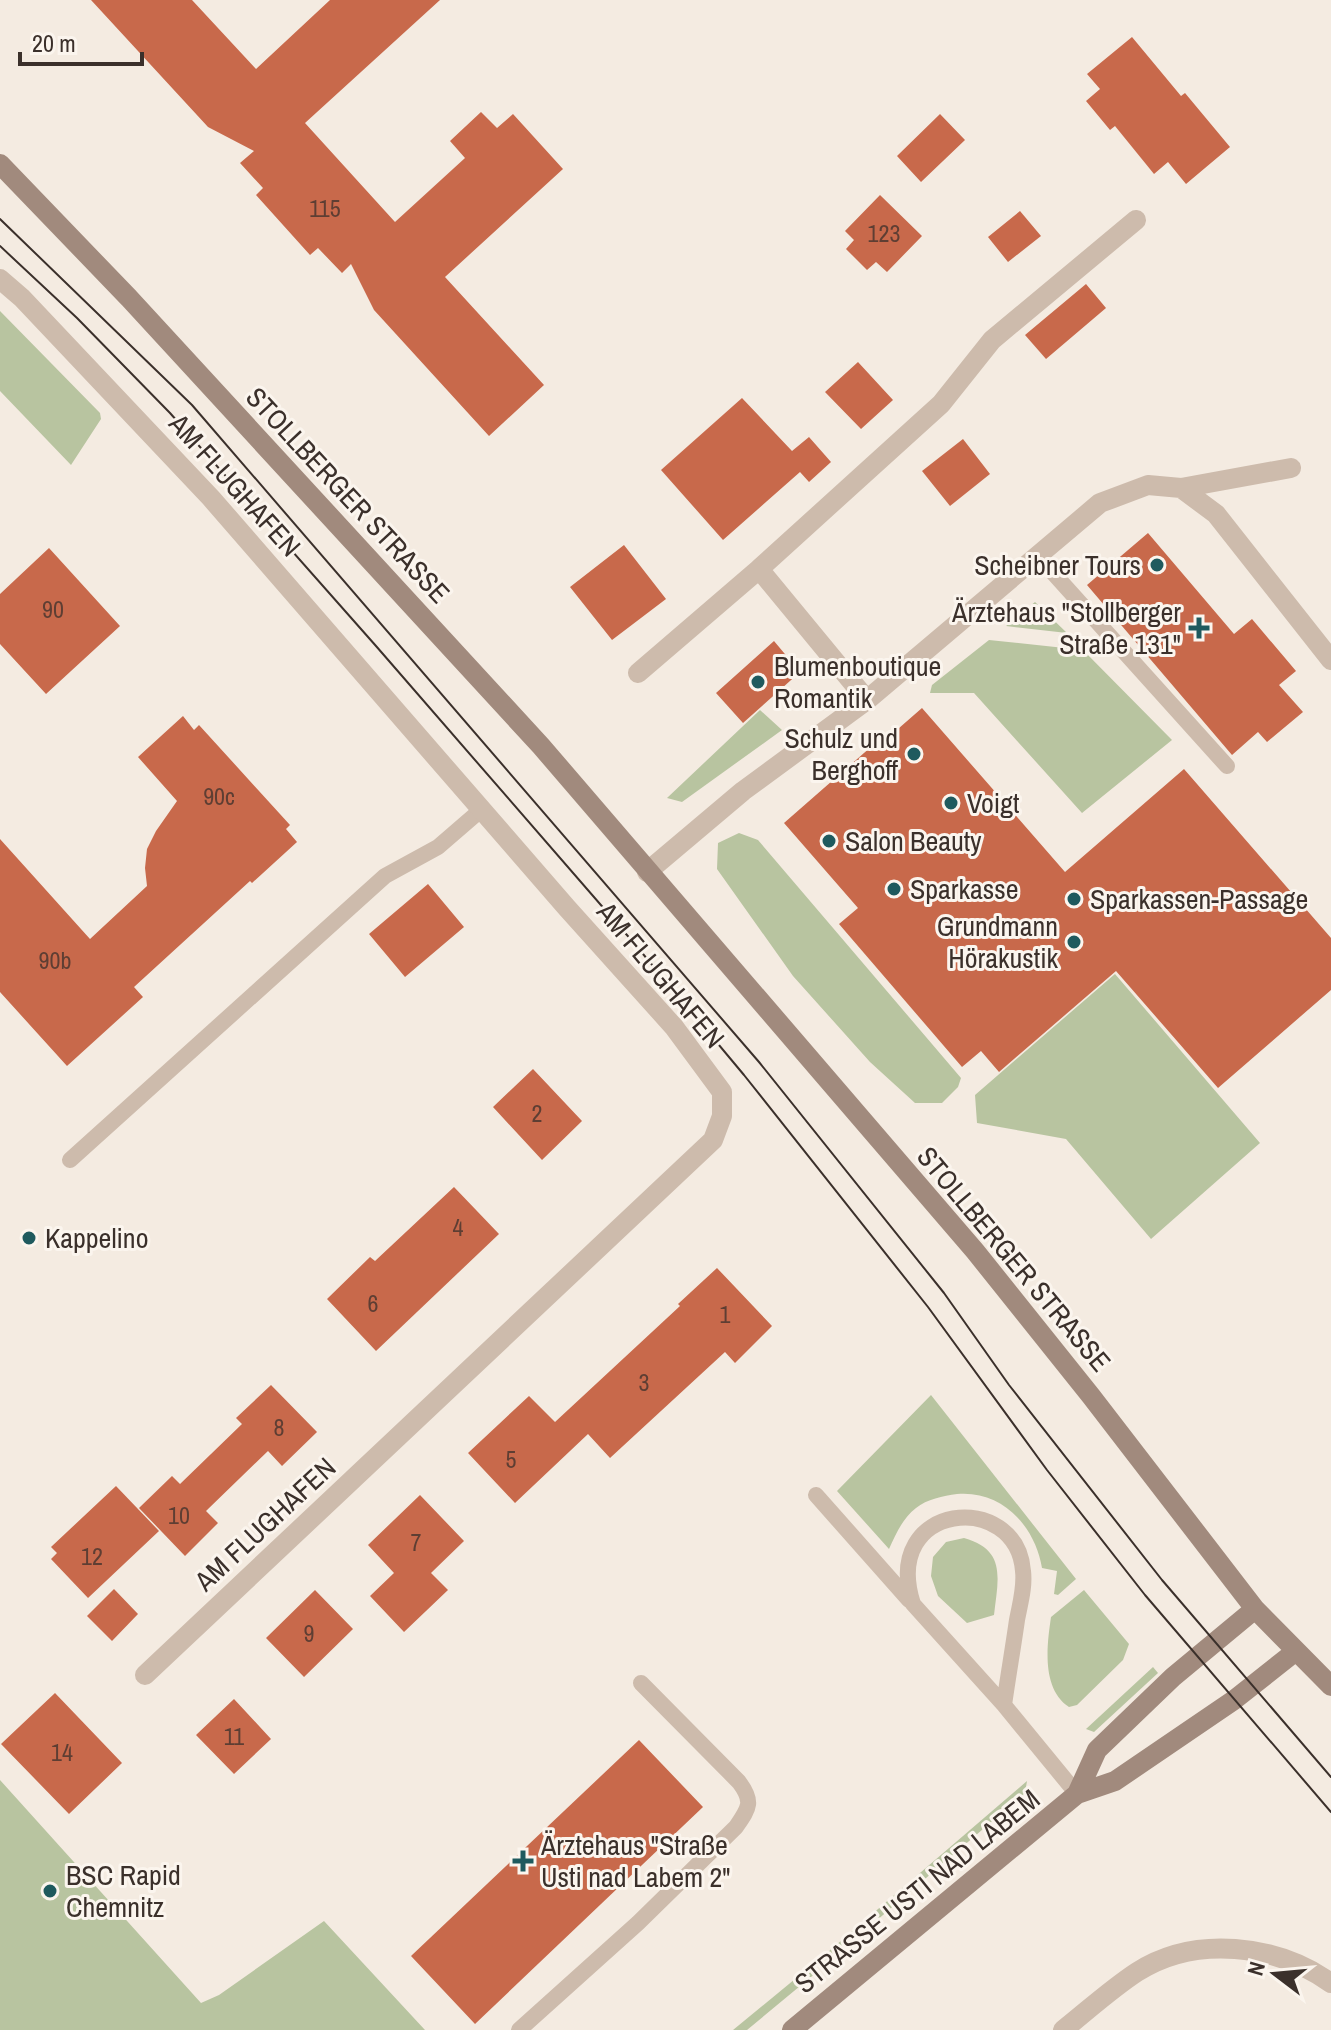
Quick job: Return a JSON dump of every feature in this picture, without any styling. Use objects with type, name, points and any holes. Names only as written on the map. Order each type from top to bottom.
[{"type":"main road","name":"STOLLBERGER STRASSE","points":[[0,164],[140,310],[530,735],[975,1251],[1255,1609],[1331,1686]]},
{"type":"main road","name":"STRASSE USTI NAD LABEM","points":[[1077,1794],[1097,1750],[1173,1677],[1255,1609]]},
{"type":"main road","name":"STRASSE USTI NAD LABEM","points":[[792,2030],[1077,1794],[1115,1781],[1234,1700],[1296,1651]]},
{"type":"street","points":[[638,673],[759,569],[941,404],[992,340],[1136,220]]},
{"type":"street","name":"AM FLUGHAFEN","points":[[0,279],[22,298],[211,498],[674,1027],[722,1092],[722,1116],[713,1140],[145,1675]]},
{"type":"street","points":[[647,872],[743,791],[867,700],[1100,503],[1148,485],[1181,488],[1291,468]]},
{"type":"street","points":[[1181,488],[1216,514],[1331,660]]},
{"type":"street","points":[[759,569],[867,700]]},
{"type":"street","points":[[1063,2030],[1138,1971],[1203,1948],[1258,1951],[1290,1962],[1331,1983]]},
{"type":"lane","points":[[1037,555],[1227,766]]},
{"type":"lane","points":[[70,1160],[385,876],[438,847],[482,809]]},
{"type":"lane","points":[[816,1495],[1004,1705],[1077,1794]]},
{"type":"lane","points":[[913,1604],[907,1588],[906,1568],[919,1537],[936,1524],[955,1517],[976,1518],[995,1526],[1011,1540],[1024,1570],[1004,1705]]},
{"type":"lane","points":[[519,2030],[638,1923],[736,1827],[748,1809],[748,1794],[739,1782],[641,1683]]},
{"type":"green space","points":[[0,311],[100,413],[101,419],[71,465],[0,391]]},
{"type":"green space","points":[[1035,602],[1067,633],[1006,626]]},
{"type":"green space","points":[[989,640],[1083,650],[1172,740],[1082,813],[974,693],[930,693],[932,685]]},
{"type":"green space","points":[[760,710],[782,730],[682,802],[667,798]]},
{"type":"green space","points":[[739,833],[758,840],[961,1078],[958,1087],[942,1103],[915,1103],[870,1062],[793,976],[717,869],[718,843]]},
{"type":"green space","points":[[1115,974],[1260,1143],[1151,1239],[1066,1139],[977,1123],[975,1095]]},
{"type":"green space","points":[[931,1395],[1076,1579],[1058,1595],[1054,1594],[1057,1571],[1042,1568],[1024,1525],[1002,1505],[988,1498],[957,1494],[925,1502],[907,1517],[889,1549],[837,1491]]},
{"type":"green space","points":[[964,1538],[987,1550],[997,1568],[998,1578],[994,1615],[967,1623],[938,1596],[931,1576],[933,1557],[946,1542]]},
{"type":"green space","points":[[1084,1590],[1129,1644],[1123,1660],[1077,1705],[1069,1707],[1060,1699],[1050,1678],[1049,1628],[1051,1617]]},
{"type":"green space","points":[[1153,1667],[1158,1673],[1094,1732],[1086,1729]]},
{"type":"green space","name":"BSC Rapid Chemnitz","points":[[0,1780],[201,2003],[219,1995],[324,1921],[425,2030],[0,2030]]},
{"type":"green space","points":[[1027,1781],[1025,1793],[826,1964],[821,1958]]},
{"type":"green space","points":[[812,1965],[817,1972],[747,2030],[733,2030]]},
{"type":"building","points":[[91,0],[192,0],[256,69],[330,0],[440,0],[305,123],[395,222],[465,158],[450,141],[481,112],[497,128],[513,114],[563,169],[445,277],[544,385],[489,436],[374,310],[351,264],[342,273],[318,248],[310,255],[256,195],[263,188],[240,163],[254,151],[208,127]]},
{"type":"building","points":[[1132,37],[1181,96],[1185,93],[1230,147],[1186,184],[1168,162],[1154,174],[1115,126],[1110,130],[1086,101],[1100,89],[1087,74]]},
{"type":"building","points":[[940,114],[965,140],[921,182],[897,156]]},
{"type":"building","points":[[880,195],[922,236],[887,272],[876,262],[867,270],[846,249],[854,240],[845,231]]},
{"type":"building","points":[[1020,211],[1041,236],[1008,262],[988,237]]},
{"type":"building","points":[[1086,284],[1106,308],[1046,359],[1025,335]]},
{"type":"building","points":[[858,362],[893,400],[861,429],[825,392]]},
{"type":"building","points":[[742,398],[792,451],[809,437],[831,462],[809,482],[800,472],[723,540],[661,470]]},
{"type":"building","points":[[963,439],[990,474],[950,506],[922,471]]},
{"type":"building","points":[[1148,533],[1234,634],[1252,619],[1296,671],[1279,685],[1303,712],[1267,742],[1258,732],[1232,755],[1087,585]]},
{"type":"building","points":[[624,545],[666,599],[612,640],[570,587]]},
{"type":"building","points":[[49,548],[120,626],[46,694],[0,644],[0,594]]},
{"type":"building","name":"Blumenboutique Romantik","points":[[774,641],[800,672],[743,723],[716,693]]},
{"type":"building","name":"Sparkassen-Passage","points":[[922,708],[1065,872],[1184,769],[1331,938],[1331,990],[1218,1088],[1116,971],[999,1072],[981,1051],[962,1067],[839,924],[858,908],[784,823],[872,746],[875,749]]},
{"type":"building","points":[[183,716],[194,730],[199,725],[290,825],[286,829],[297,842],[134,987],[143,997],[67,1066],[0,992],[0,839],[90,939],[147,886],[147,849],[177,801],[138,757]]},
{"type":"building","points":[[428,884],[464,927],[405,977],[369,934]]},
{"type":"building","points":[[533,1069],[582,1121],[542,1160],[493,1107]]},
{"type":"building","points":[[454,1187],[499,1234],[376,1351],[327,1299],[370,1257],[375,1261]]},
{"type":"building","points":[[717,1268],[772,1326],[735,1363],[725,1352],[610,1458],[588,1434],[515,1503],[468,1453],[529,1396],[555,1422]]},
{"type":"building","points":[[271,1385],[317,1432],[282,1466],[268,1451],[206,1511],[218,1523],[185,1556],[139,1508],[172,1476],[180,1484],[242,1424],[236,1418]]},
{"type":"building","points":[[116,1486],[159,1531],[88,1598],[51,1559],[57,1553],[51,1547]]},
{"type":"building","points":[[420,1495],[464,1541],[431,1573],[448,1590],[404,1632],[370,1596],[394,1573],[368,1545]]},
{"type":"building","points":[[114,1589],[138,1614],[112,1641],[87,1616]]},
{"type":"building","points":[[315,1590],[353,1629],[304,1677],[266,1638]]},
{"type":"building","points":[[55,1693],[122,1763],[69,1814],[1,1744]]},
{"type":"building","points":[[234,1699],[271,1739],[234,1774],[196,1735]]},
{"type":"building","points":[[639,1740],[703,1807],[475,2024],[411,1956]]},
{"type":"tram line","points":[[0,219],[192,405],[759,1062],[944,1293],[1009,1385],[1162,1580],[1331,1777]]},
{"type":"tram line","points":[[0,246],[77,318],[170,413],[633,942],[744,1075],[928,1307],[1047,1470],[1145,1595],[1331,1812]]},
{"type":"place","name":"Scheibner Tours","points":[[1157,565]]},
{"type":"place","name":"Ärztehaus \"Stollberger Straße 131\"","points":[[1199,628]]},
{"type":"place","name":"Blumenboutique Romantik","points":[[758,682]]},
{"type":"place","name":"Schulz und Berghoff","points":[[914,754]]},
{"type":"place","name":"Voigt","points":[[951,803]]},
{"type":"place","name":"Salon Beauty","points":[[829,841]]},
{"type":"place","name":"Sparkasse","points":[[894,889]]},
{"type":"place","name":"Sparkassen-Passage","points":[[1074,899]]},
{"type":"place","name":"Grundmann Hörakustik","points":[[1074,942]]},
{"type":"place","name":"Kappelino","points":[[29,1238]]},
{"type":"place","name":"Ärztehaus \"Straße Usti nad Labem 2\"","points":[[523,1861]]},
{"type":"place","name":"BSC Rapid Chemnitz","points":[[50,1891]]}]
